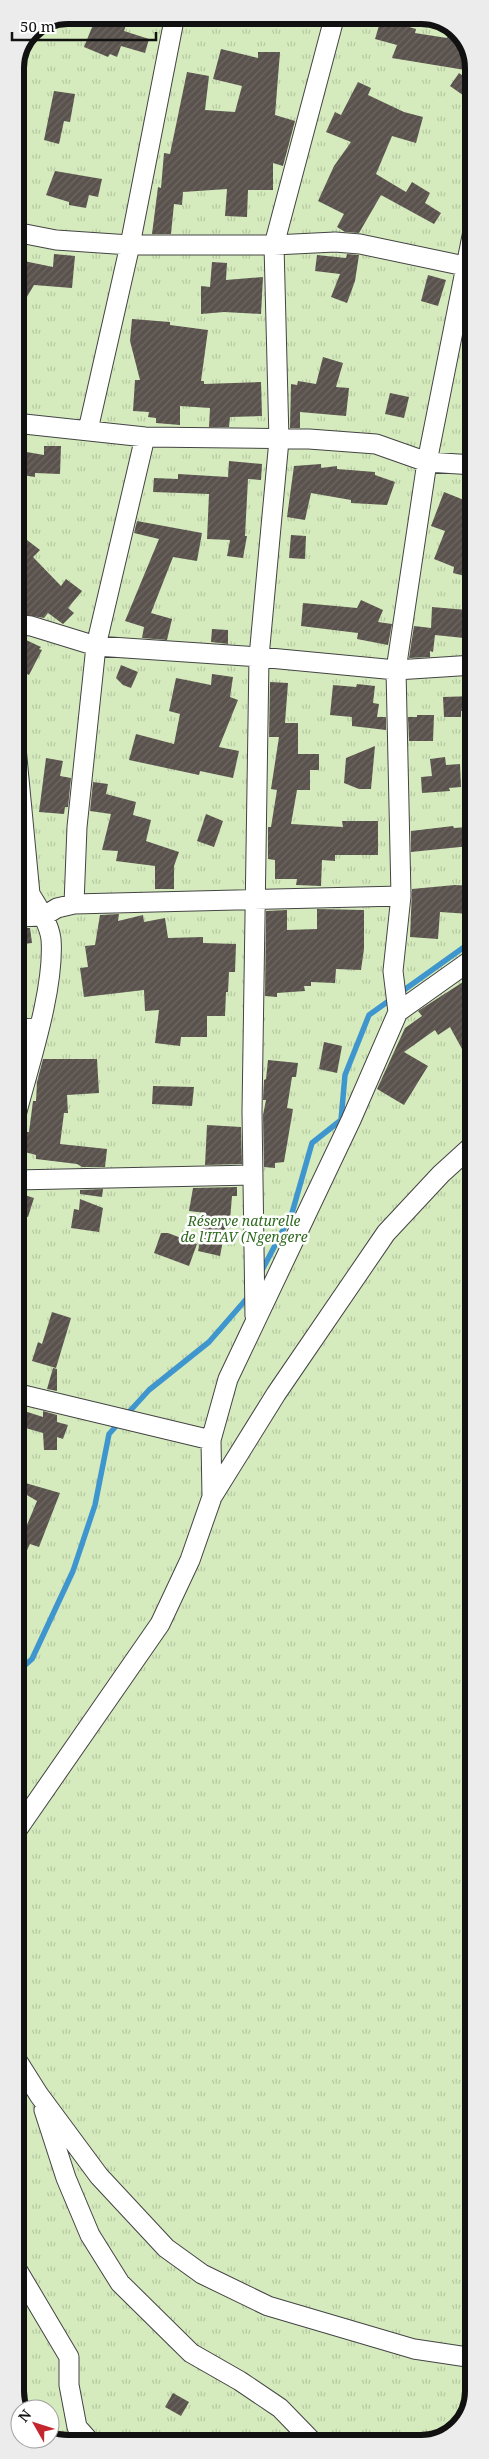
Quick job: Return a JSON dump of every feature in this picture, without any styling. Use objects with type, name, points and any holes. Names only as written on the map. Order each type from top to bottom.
[{"type":"street","points":[[88,430],[130,245],[172,24]]},
{"type":"street","points":[[255,1320],[252,1112],[259,657],[278,440],[274,245],[333,24]]},
{"type":"street","points":[[24,234],[56,240],[130,245],[274,245],[335,242],[360,244],[465,266]]},
{"type":"street","points":[[212,1497],[211,1440],[228,1379],[351,1120],[398,1012],[393,971],[401,896],[396,670],[427,462],[465,290]]},
{"type":"street","points":[[24,424],[145,437],[309,439],[376,444],[427,462],[465,464]]},
{"type":"street","points":[[74,904],[77,827],[96,646],[145,437]]},
{"type":"street","points":[[24,625],[96,646],[259,657],[396,670],[465,666]]},
{"type":"street","points":[[24,829],[30,894],[44,916],[51,938],[48,978],[24,1083]]},
{"type":"street","points":[[24,917],[44,916],[57,908],[74,904],[401,896]]},
{"type":"street","points":[[398,1012],[465,964]]},
{"type":"street","points":[[24,1029],[38,1028]]},
{"type":"street","points":[[24,1820],[160,1624],[190,1560],[212,1497],[276,1394],[386,1233],[465,1153]]},
{"type":"street","points":[[24,1180],[253,1175]]},
{"type":"street","points":[[24,1394],[211,1440]]},
{"type":"street","points":[[24,2071],[39,2095],[100,2176],[166,2248],[202,2274],[268,2306],[414,2349],[465,2357]]},
{"type":"street","points":[[39,2095],[66,2178],[90,2235],[120,2283],[191,2353],[240,2381],[280,2408],[306,2435]]},
{"type":"street","points":[[24,2280],[69,2357],[69,2385],[77,2427],[84,2435]]},
{"type":"green space","name":"Réserve naturelle de l'ITAV (Ngengere","points":[[68,24],[424,24],[438,27],[450,35],[459,46],[465,62],[464,2400],[459,2413],[448,2426],[441,2431],[427,2435],[60,2434],[60,2399],[24,2399],[24,2397],[25,59],[31,43],[43,31],[51,27]]},
{"type":"building","points":[[93,24],[124,24],[126,25],[124,31],[149,39],[145,53],[121,46],[117,57],[110,54],[108,57],[84,47]]},
{"type":"building","points":[[380,24],[398,24],[416,29],[415,33],[447,38],[448,36],[452,36],[463,54],[465,70],[392,58],[397,45],[375,39]]},
{"type":"building","points":[[221,49],[258,58],[258,52],[280,52],[275,115],[295,121],[283,166],[273,163],[273,190],[248,190],[247,217],[225,216],[227,189],[183,192],[182,205],[174,204],[171,234],[152,234],[158,187],[161,188],[164,153],[170,154],[187,72],[209,76],[205,110],[235,112],[242,86],[213,79]]},
{"type":"building","points":[[459,73],[465,77],[465,97],[450,86]]},
{"type":"building","points":[[358,82],[371,88],[368,95],[404,112],[423,117],[416,143],[392,136],[376,174],[406,192],[412,182],[430,193],[425,203],[441,213],[434,224],[381,195],[359,233],[345,232],[337,227],[344,214],[318,201],[334,166],[351,142],[326,132],[335,112],[341,115]]},
{"type":"building","points":[[54,91],[75,94],[70,122],[64,121],[59,144],[44,140]]},
{"type":"building","points":[[55,171],[102,179],[98,197],[89,195],[86,208],[69,205],[69,202],[46,195]]},
{"type":"building","points":[[54,254],[75,256],[72,288],[34,285],[24,302],[24,261],[53,267]]},
{"type":"building","points":[[347,254],[359,255],[355,281],[347,303],[331,297],[340,274],[315,271],[317,255],[346,258]]},
{"type":"building","points":[[212,262],[227,263],[226,280],[263,277],[261,314],[224,312],[201,314],[201,286],[210,287]]},
{"type":"building","points":[[428,275],[446,280],[438,306],[421,301]]},
{"type":"building","points":[[132,319],[170,322],[170,325],[208,330],[201,381],[204,381],[204,384],[261,382],[262,416],[230,417],[229,427],[209,427],[210,408],[180,406],[180,425],[156,423],[156,418],[148,417],[149,412],[133,411],[135,380],[140,380],[130,341]]},
{"type":"building","points":[[323,357],[343,363],[336,387],[349,388],[346,416],[300,412],[300,428],[290,428],[291,384],[297,385],[298,381],[316,384]]},
{"type":"building","points":[[390,393],[409,397],[404,418],[385,414]]},
{"type":"building","points":[[44,446],[61,446],[60,474],[35,473],[35,477],[24,475],[24,452],[44,455]]},
{"type":"building","points":[[229,461],[262,464],[261,480],[248,479],[245,536],[247,536],[243,558],[227,556],[230,540],[207,539],[209,494],[153,492],[154,478],[178,479],[178,474],[228,477]]},
{"type":"building","points":[[321,464],[321,468],[337,466],[337,469],[375,472],[375,475],[395,482],[387,505],[351,503],[351,500],[311,493],[305,520],[287,517],[294,466]]},
{"type":"building","points":[[444,492],[465,500],[465,576],[453,573],[454,567],[434,559],[445,531],[431,526]]},
{"type":"building","points":[[137,521],[202,533],[197,561],[173,557],[151,613],[172,619],[167,640],[142,638],[144,627],[125,621],[159,539],[134,533]]},
{"type":"building","points":[[291,535],[306,536],[305,559],[289,558]]},
{"type":"building","points":[[27,540],[40,550],[33,557],[61,586],[66,579],[82,591],[68,608],[74,613],[63,624],[48,613],[44,618],[24,615],[24,544]]},
{"type":"building","points":[[361,600],[383,610],[378,622],[392,624],[388,645],[357,639],[358,633],[301,626],[303,603],[357,608]]},
{"type":"building","points":[[432,607],[465,610],[464,638],[435,635],[433,652],[430,651],[430,657],[409,658],[414,626],[431,628]]},
{"type":"building","points":[[212,629],[228,630],[228,644],[211,642]]},
{"type":"building","points":[[24,639],[41,647],[39,649],[42,650],[29,675],[24,672]]},
{"type":"building","points":[[121,665],[138,672],[131,688],[123,685],[116,678]]},
{"type":"building","points":[[212,674],[233,677],[230,697],[238,700],[219,747],[239,751],[233,778],[200,771],[199,775],[129,760],[136,734],[174,744],[180,714],[169,711],[176,678],[211,685]]},
{"type":"building","points":[[270,682],[288,683],[285,723],[298,723],[298,754],[319,754],[319,770],[310,770],[310,790],[297,790],[291,824],[343,827],[342,821],[378,821],[378,855],[335,855],[335,861],[322,860],[321,886],[296,885],[297,879],[275,879],[275,860],[268,859],[268,827],[271,827],[277,790],[271,789],[279,737],[269,737]]},
{"type":"building","points":[[357,684],[375,686],[373,703],[379,704],[377,717],[386,717],[386,730],[352,726],[352,717],[330,715],[333,685],[356,687]]},
{"type":"building","points":[[465,696],[465,710],[461,711],[461,717],[444,717],[443,697]]},
{"type":"building","points":[[417,715],[434,715],[433,741],[409,741],[408,717],[417,717]]},
{"type":"building","points":[[375,746],[371,789],[359,789],[344,783],[346,758]]},
{"type":"building","points":[[445,757],[446,765],[460,764],[461,787],[449,788],[450,791],[422,793],[421,777],[432,776],[430,759]]},
{"type":"building","points":[[46,758],[63,761],[60,776],[71,778],[68,807],[65,807],[64,814],[39,812]]},
{"type":"building","points":[[93,782],[108,784],[106,794],[136,802],[133,815],[151,820],[146,841],[179,852],[174,866],[174,889],[155,889],[155,866],[116,861],[118,851],[102,850],[111,814],[90,811]]},
{"type":"building","points":[[206,814],[223,821],[214,847],[197,841]]},
{"type":"building","points":[[453,826],[454,828],[465,827],[465,847],[411,852],[411,831]]},
{"type":"building","points":[[465,886],[465,914],[440,912],[438,939],[410,937],[412,889]]},
{"type":"building","points":[[317,909],[364,910],[364,949],[361,970],[336,969],[335,983],[311,982],[311,986],[304,986],[305,991],[277,993],[277,997],[265,996],[266,911],[287,910],[287,930],[317,929]]},
{"type":"building","points":[[119,914],[118,921],[143,915],[144,922],[165,918],[168,938],[203,937],[203,943],[236,944],[235,972],[229,972],[225,1016],[207,1016],[207,1037],[181,1037],[180,1046],[155,1043],[159,1010],[145,1011],[144,990],[84,997],[80,968],[88,967],[85,946],[95,945],[100,915]]},
{"type":"building","points":[[24,928],[30,928],[32,943],[24,944]]},
{"type":"building","points":[[463,982],[465,985],[465,1054],[450,1027],[438,1035],[435,1030],[404,1052],[428,1066],[404,1105],[377,1089],[405,1028],[422,1016],[418,1011]]},
{"type":"building","points":[[324,1042],[342,1046],[337,1073],[319,1069]]},
{"type":"building","points":[[43,1059],[97,1059],[99,1093],[67,1095],[68,1113],[64,1113],[60,1144],[107,1149],[105,1167],[82,1167],[77,1164],[36,1159],[36,1155],[24,1152],[24,1137],[25,1132],[29,1132],[33,1101],[36,1101],[37,1082]]},
{"type":"building","points":[[268,1060],[298,1063],[296,1077],[292,1077],[287,1108],[293,1109],[284,1162],[275,1163],[275,1168],[264,1167],[263,1115],[266,1100],[263,1100]]},
{"type":"building","points":[[153,1086],[194,1087],[192,1106],[152,1104]]},
{"type":"building","points":[[207,1125],[241,1127],[242,1164],[205,1165]]},
{"type":"building","points":[[237,1187],[237,1196],[232,1196],[230,1220],[227,1220],[220,1256],[198,1251],[206,1213],[189,1211],[193,1188]]},
{"type":"building","points":[[103,1189],[102,1197],[80,1194],[80,1190]]},
{"type":"building","points":[[24,1195],[34,1198],[28,1217],[24,1216]]},
{"type":"building","points":[[80,1199],[103,1208],[99,1232],[71,1228],[74,1209],[79,1210]]},
{"type":"building","points":[[161,1233],[168,1233],[197,1244],[189,1266],[154,1253]]},
{"type":"building","points":[[52,1312],[71,1318],[56,1368],[32,1361],[38,1342],[42,1344]]},
{"type":"building","points":[[53,1368],[57,1369],[57,1391],[47,1389]]},
{"type":"building","points":[[24,1411],[43,1417],[43,1411],[57,1415],[57,1422],[68,1425],[63,1439],[57,1437],[57,1450],[44,1450],[43,1433],[24,1428]]},
{"type":"building","points":[[24,1483],[60,1493],[39,1547],[30,1544],[24,1556],[24,1532],[37,1501],[24,1493]]},
{"type":"building","points":[[173,2393],[189,2402],[181,2416],[165,2407]]},
{"type":"waterway","points":[[260,1274],[292,1213],[312,1143],[341,1120],[345,1075],[369,1015],[465,946]]},
{"type":"waterway","points":[[24,1666],[32,1659],[73,1571],[95,1505],[109,1434],[149,1390],[209,1342],[249,1296]]}]
